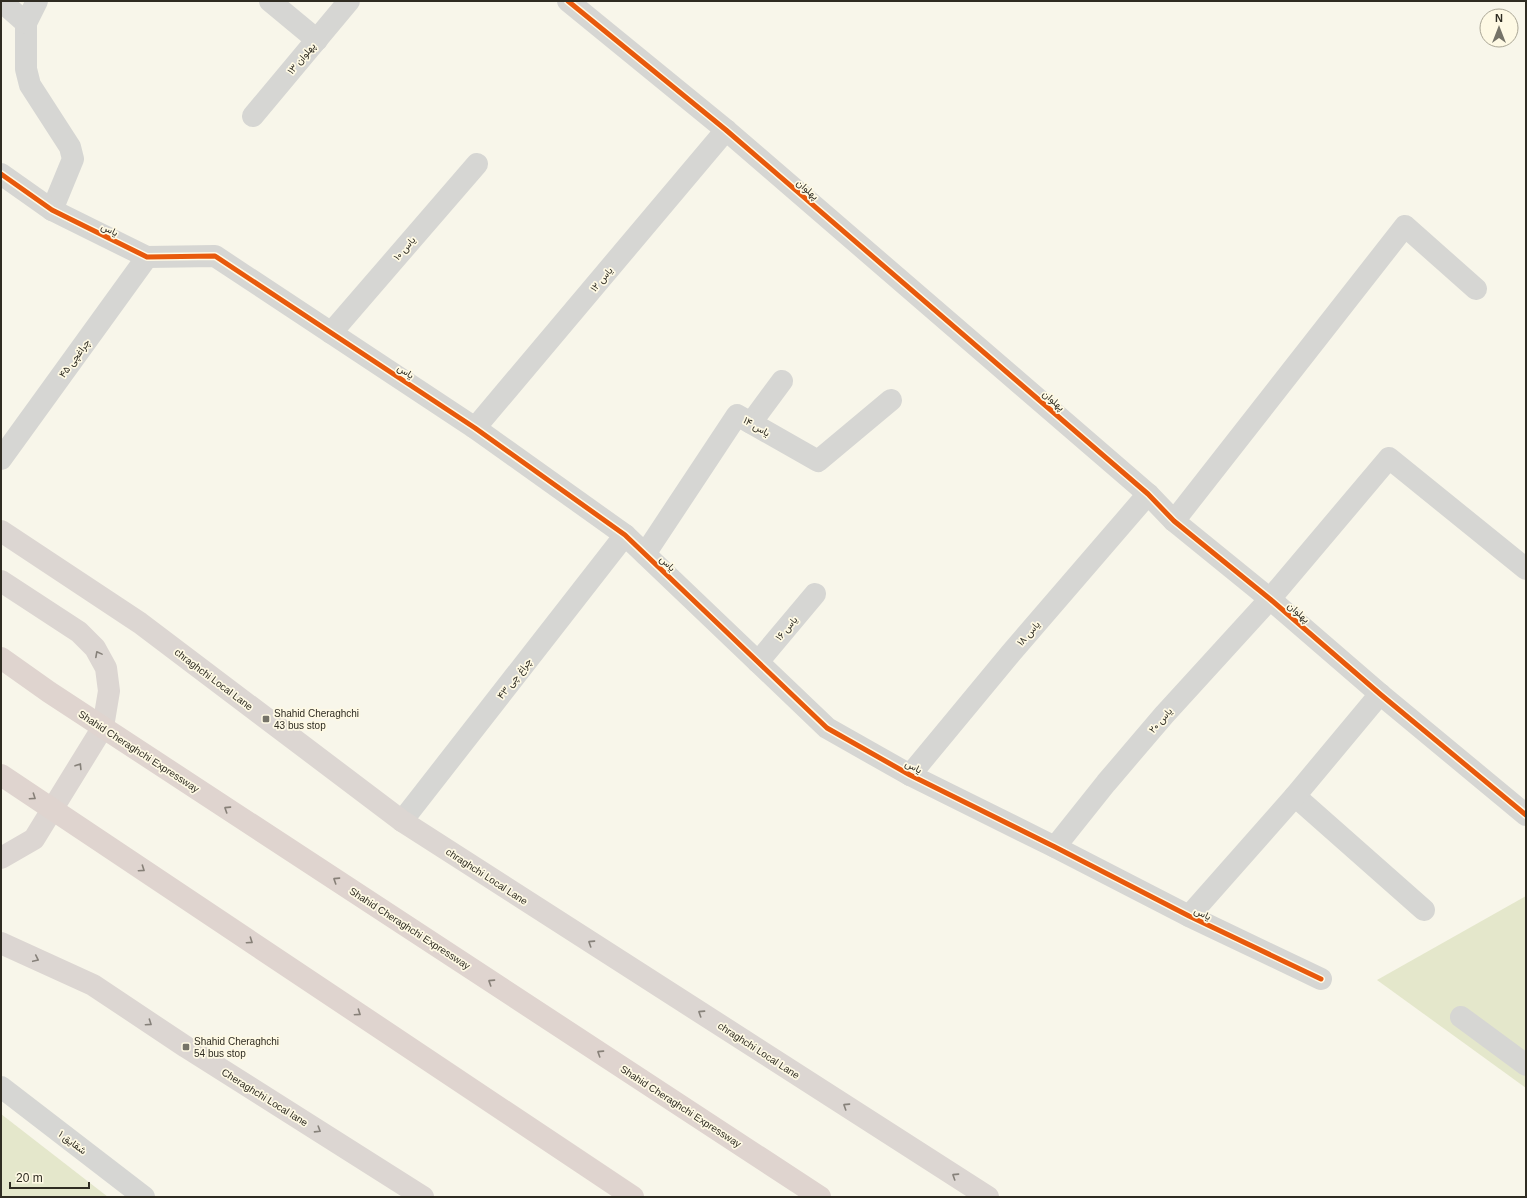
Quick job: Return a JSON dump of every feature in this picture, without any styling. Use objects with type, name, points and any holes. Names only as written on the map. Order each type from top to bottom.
[{"type":"highway","name":"Shahid Cheraghchi Expressway","points":[[1,658],[62,701],[820,1197]]},
{"type":"highway","points":[[1,775],[633,1197]]},
{"type":"highway","points":[[754,1154],[833,1197]]},
{"type":"main road","name":"chraghchi Local Lane","points":[[1,531],[140,623],[402,821],[988,1197]]},
{"type":"main road","points":[[1,581],[79,632],[96,648],[106,668],[109,691],[103,727],[34,838],[1,858]]},
{"type":"main road","name":"Cheraghchi Local lane","points":[[1,943],[93,985],[186,1047],[423,1197]]},
{"type":"street","points":[[1,1],[26,23]]},
{"type":"street","points":[[37,1],[26,23],[26,69],[30,85],[70,147],[73,159],[52,210]]},
{"type":"street","points":[[270,1],[317,40]]},
{"type":"street","name":"پهلوان ۱۳","points":[[253,116],[349,1]]},
{"type":"street","name":"پهلوان","points":[[568,1],[726,130],[1148,494],[1174,521],[1270,598],[1380,694],[1526,815]]},
{"type":"street","name":"یاس ۱۲","points":[[475,428],[726,130]]},
{"type":"street","name":"یاس ۱۰","points":[[331,333],[477,164]]},
{"type":"street","name":"یاس","points":[[1,174],[52,210],[147,257],[215,256],[475,428],[625,535],[826,728],[910,775],[1189,916],[1322,979]]},
{"type":"street","points":[[1174,521],[1405,226],[1476,289]]},
{"type":"street","name":"چراغچی ۴۵","points":[[1,459],[147,257]]},
{"type":"street","points":[[751,423],[782,380]]},
{"type":"street","name":"یاس ۱۴","points":[[645,554],[737,415],[818,461],[890,400]]},
{"type":"street","name":"یاس ۲۰","points":[[1055,847],[1106,783],[1164,715],[1270,598],[1389,458],[1526,569]]},
{"type":"street","name":"یاس ۱۸","points":[[910,775],[1011,653],[1148,494]]},
{"type":"street","name":"چراغ چی ۴۳","points":[[402,821],[625,535]]},
{"type":"street","name":"یاس ۱۶","points":[[758,662],[815,594]]},
{"type":"street","points":[[1189,916],[1295,796],[1380,694]]},
{"type":"street","points":[[1295,796],[1424,910]]},
{"type":"street","points":[[1461,1017],[1526,1065]]},
{"type":"street","name":"شقایق ۱","points":[[1,1087],[144,1197]]},
{"type":"green space","points":[[1526,896],[1526,1088],[1377,980]]},
{"type":"green space","points":[[1,1114],[108,1197],[1,1197]]},
{"type":"cycle path","points":[[568,1],[726,130],[1148,494],[1174,521],[1270,599],[1380,694],[1526,815]]},
{"type":"cycle path","points":[[1,174],[52,210],[147,257],[215,256],[475,428],[625,535],[827,728],[910,775],[1189,916],[1321,979]]},
{"type":"place","name":"Shahid Cheraghchi 43 bus stop","points":[[266,719]]},
{"type":"place","name":"Shahid Cheraghchi 54 bus stop","points":[[186,1047]]}]
